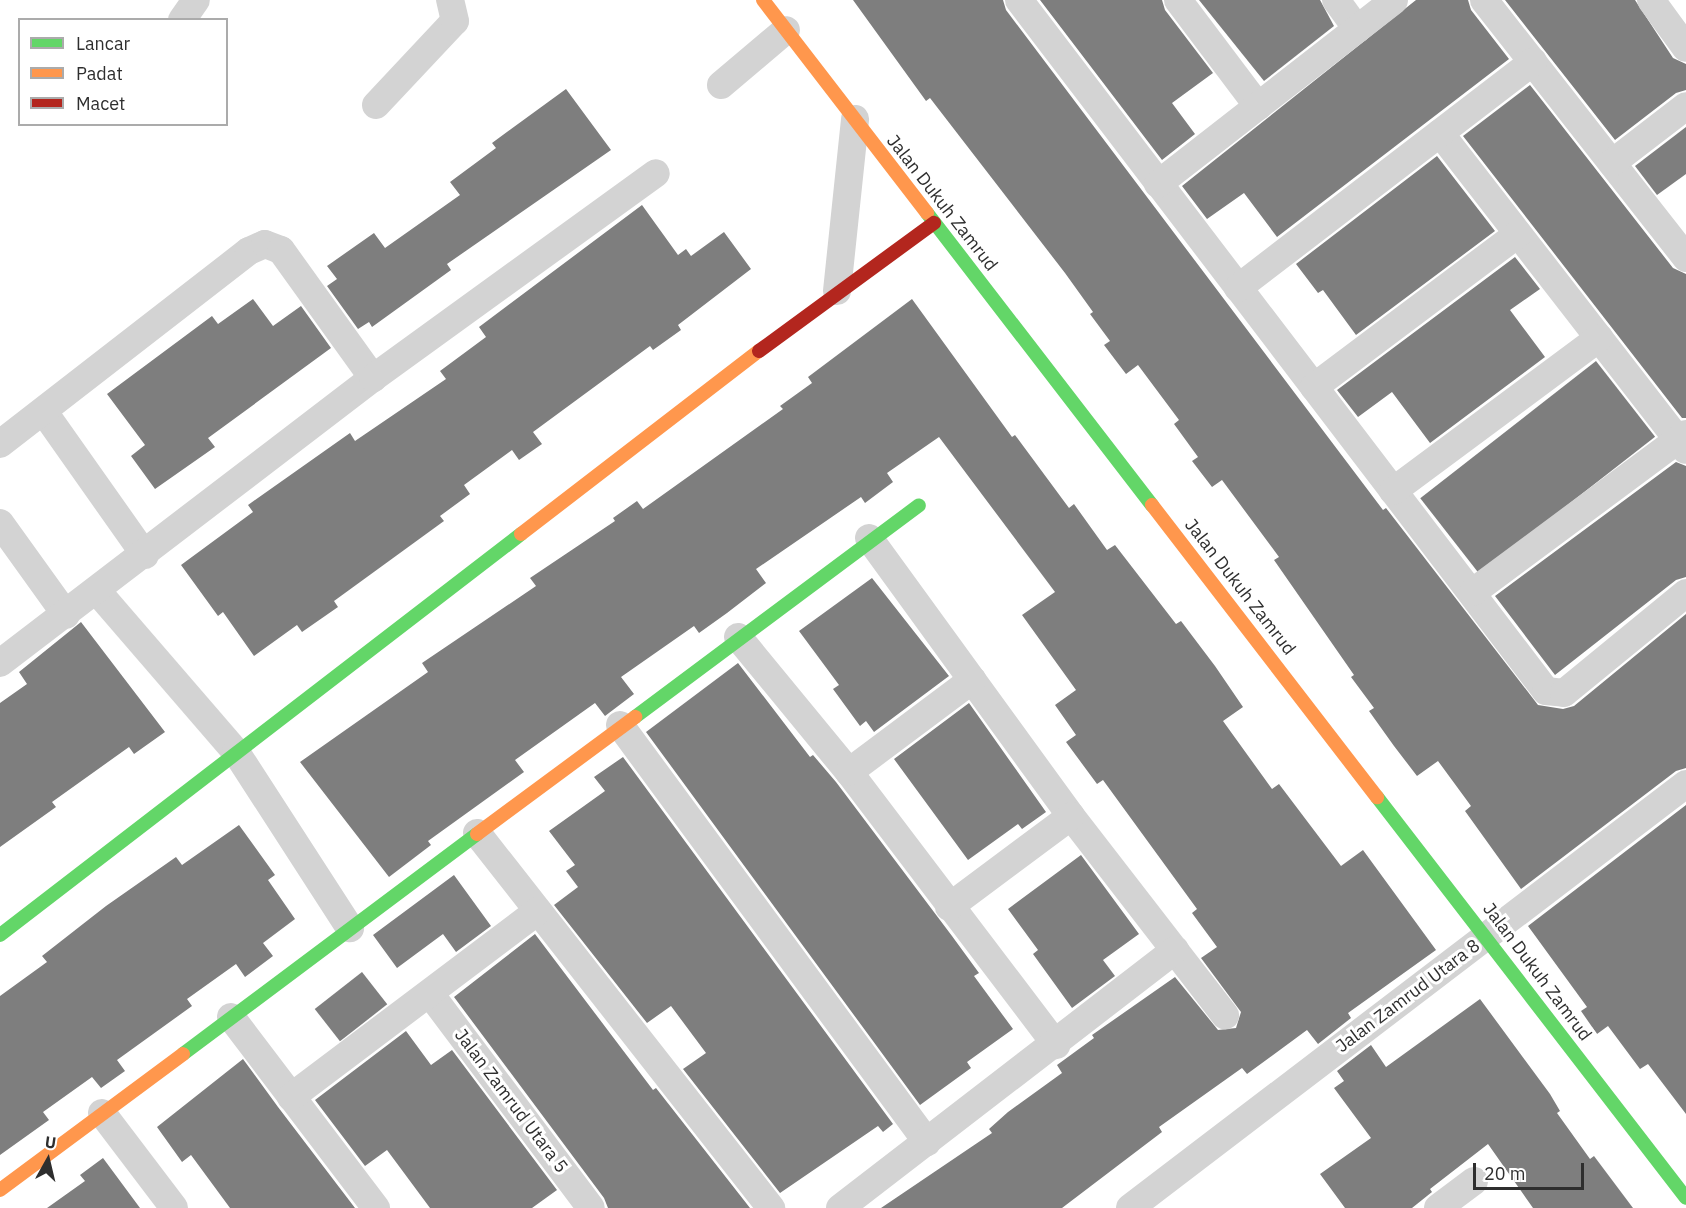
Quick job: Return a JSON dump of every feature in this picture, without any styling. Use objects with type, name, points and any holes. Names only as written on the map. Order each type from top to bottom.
[{"type":"street","points":[[183,18],[196,0]]},
{"type":"street","points":[[376,105],[455,21],[450,0]]},
{"type":"street","name":"Jalan Dukuh Zamrud","points":[[763,0],[1686,1198]]},
{"type":"street","points":[[1018,0],[1393,491],[1473,592],[1546,691],[1564,693],[1686,593]]},
{"type":"street","points":[[1178,0],[1258,106]]},
{"type":"street","points":[[1336,0],[1357,29]]},
{"type":"street","points":[[1158,184],[1394,0]]},
{"type":"street","points":[[1484,0],[1686,258]]},
{"type":"street","points":[[1651,0],[1686,48]]},
{"type":"street","points":[[721,85],[786,30]]},
{"type":"street","points":[[1238,288],[1533,62]]},
{"type":"street","points":[[1612,163],[1686,106]]},
{"type":"street","points":[[837,291],[855,119]]},
{"type":"street","points":[[1440,133],[1599,338],[1683,441],[1473,592]]},
{"type":"street","points":[[0,663],[145,555],[373,378],[656,173]]},
{"type":"street","points":[[0,935],[837,291],[934,223]]},
{"type":"street","points":[[1314,387],[1518,234]]},
{"type":"street","points":[[0,444],[249,251],[265,244],[281,250],[373,378]]},
{"type":"street","points":[[1393,491],[1599,338]]},
{"type":"street","points":[[44,412],[145,555]]},
{"type":"street","points":[[0,1190],[869,538],[919,505]]},
{"type":"street","points":[[0,523],[66,615]]},
{"type":"street","points":[[869,538],[1071,816],[1225,1015]]},
{"type":"street","points":[[97,591],[236,752],[350,928]]},
{"type":"street","points":[[738,637],[849,772],[949,907],[1056,1045]]},
{"type":"street","points":[[849,772],[972,680]]},
{"type":"street","points":[[620,725],[927,1142]]},
{"type":"street","name":"Jalan Zamrud Utara 8","points":[[1130,1208],[1686,784]]},
{"type":"street","points":[[949,907],[1071,816]]},
{"type":"street","points":[[477,833],[771,1208]]},
{"type":"street","points":[[291,1097],[431,995],[538,911]]},
{"type":"street","points":[[840,1208],[1056,1045],[1175,950]]},
{"type":"street","name":"Jalan Zamrud Utara 5","points":[[431,995],[591,1208]]},
{"type":"street","points":[[231,1017],[376,1208]]},
{"type":"street","points":[[102,1113],[174,1208]]},
{"type":"street","points":[[1438,1208],[1474,1181]]},
{"type":"building","points":[[853,0],[1003,0],[1006,10],[1383,510],[1386,508],[1538,705],[1563,709],[1574,706],[1686,614],[1686,768],[1676,771],[1521,889],[1465,811],[1471,806],[1438,761],[1417,776],[1394,746],[1369,711],[1374,708],[1351,677],[1354,675],[1274,560],[1279,557],[1222,480],[1212,487],[1192,461],[1198,457],[1174,424],[1179,420],[1138,365],[1126,374],[1104,345],[1110,341],[1090,314],[1093,312],[1065,273],[930,98],[926,101]]},
{"type":"building","points":[[1040,0],[1162,0],[1165,10],[1213,73],[1172,103],[1195,134],[1162,160]]},
{"type":"building","points":[[1199,0],[1320,0],[1334,26],[1264,81]]},
{"type":"building","points":[[1416,0],[1468,0],[1471,10],[1509,59],[1277,237],[1244,193],[1207,219],[1182,186]]},
{"type":"building","points":[[1505,0],[1635,0],[1673,58],[1686,64],[1686,90],[1676,93],[1615,140]]},
{"type":"building","points":[[1530,85],[1673,268],[1686,274],[1686,418],[1682,418],[1463,136]]},
{"type":"building","points":[[566,89],[611,150],[447,264],[451,270],[372,327],[369,322],[358,329],[327,286],[337,279],[327,266],[374,233],[385,248],[460,195],[450,182],[496,148],[492,143]]},
{"type":"building","points":[[1686,127],[1686,174],[1657,195],[1635,166]]},
{"type":"building","points":[[1437,156],[1495,231],[1356,335],[1323,290],[1318,293],[1296,264]]},
{"type":"building","points":[[642,205],[678,255],[686,249],[691,256],[724,232],[751,269],[678,325],[681,330],[653,350],[650,346],[533,432],[542,444],[519,460],[512,450],[464,485],[470,494],[440,516],[444,521],[334,601],[338,607],[302,632],[297,625],[254,656],[223,612],[218,616],[181,565],[253,512],[248,505],[350,433],[355,441],[446,379],[440,371],[486,337],[479,327]]},
{"type":"building","points":[[1515,257],[1540,289],[1510,310],[1545,357],[1430,443],[1392,392],[1358,417],[1337,390]]},
{"type":"building","points":[[253,299],[273,326],[301,306],[331,348],[208,438],[215,447],[155,489],[131,456],[145,445],[107,394],[212,316],[218,324]]},
{"type":"building","points":[[912,299],[1012,437],[1015,435],[1069,508],[1074,504],[1107,550],[1115,545],[1176,624],[1181,621],[1215,666],[1243,707],[1223,721],[1272,789],[1279,784],[1341,866],[1363,850],[1436,950],[1348,1013],[1351,1018],[1318,1044],[1307,1030],[1247,1074],[1242,1068],[1159,1127],[1162,1132],[1062,1208],[881,1208],[992,1133],[989,1129],[1008,1112],[1062,1073],[1057,1065],[1094,1038],[1092,1035],[1175,977],[1218,1030],[1236,1028],[1241,1012],[1201,958],[1217,947],[1192,913],[1197,909],[1103,780],[1097,784],[1066,742],[1076,735],[1055,705],[1076,690],[1022,615],[1055,592],[939,437],[887,473],[893,482],[865,503],[861,497],[756,569],[766,583],[727,613],[699,633],[694,626],[621,677],[634,694],[605,716],[595,703],[515,760],[524,772],[428,841],[431,845],[389,877],[300,762],[428,672],[422,663],[536,586],[530,578],[615,521],[613,518],[637,501],[643,509],[783,409],[780,406],[812,383],[808,377]]},
{"type":"building","points":[[1596,361],[1655,437],[1479,574],[1420,498]]},
{"type":"building","points":[[1676,462],[1686,466],[1686,577],[1676,580],[1555,675],[1495,596]]},
{"type":"building","points":[[872,578],[949,676],[874,732],[866,721],[860,726],[833,689],[839,685],[799,631]]},
{"type":"building","points":[[81,622],[165,732],[134,754],[129,747],[52,802],[56,807],[0,847],[0,703],[27,684],[19,672]]},
{"type":"building","points":[[738,663],[810,757],[813,755],[836,782],[952,936],[979,973],[974,976],[1013,1029],[967,1062],[971,1068],[920,1105],[646,732]]},
{"type":"building","points":[[969,703],[1046,812],[1022,829],[1018,824],[968,860],[894,759]]},
{"type":"building","points":[[623,757],[893,1124],[883,1132],[878,1126],[780,1193],[683,1069],[706,1053],[671,1006],[647,1023],[554,905],[578,887],[566,871],[575,865],[549,831],[605,791],[594,777]]},
{"type":"building","points":[[1686,805],[1686,1114],[1648,1064],[1640,1069],[1608,1026],[1597,1034],[1581,1011],[1587,1007],[1528,926]]},
{"type":"building","points":[[239,825],[275,875],[268,880],[295,919],[263,943],[273,956],[245,977],[236,964],[187,999],[192,1006],[117,1060],[125,1071],[101,1088],[92,1077],[43,1112],[49,1120],[0,1155],[0,996],[47,962],[42,956],[106,906],[176,857],[182,865]]},
{"type":"building","points":[[1081,855],[1139,934],[1103,960],[1115,976],[1072,1008],[1033,954],[1038,950],[1008,909]]},
{"type":"building","points":[[454,875],[491,926],[456,952],[443,934],[397,968],[373,935]]},
{"type":"building","points":[[535,934],[653,1090],[656,1088],[750,1208],[608,1208],[604,1198],[454,997]]},
{"type":"building","points":[[362,972],[387,1004],[340,1041],[315,1009]]},
{"type":"building","points":[[1480,999],[1550,1094],[1560,1111],[1557,1113],[1590,1159],[1594,1156],[1633,1208],[1533,1208],[1488,1144],[1430,1189],[1432,1192],[1412,1208],[1345,1208],[1320,1174],[1371,1138],[1334,1088],[1344,1081],[1337,1071],[1371,1045],[1386,1067]]},
{"type":"building","points":[[406,1031],[431,1065],[452,1050],[557,1190],[532,1208],[430,1208],[387,1150],[365,1166],[315,1100]]},
{"type":"building","points":[[243,1059],[355,1208],[230,1208],[191,1155],[182,1162],[157,1127]]},
{"type":"building","points":[[103,1158],[140,1208],[47,1208],[85,1181],[80,1175]]},
{"type":"traffic: fast","points":[[927,213],[1152,505]]},
{"type":"traffic: fast","points":[[635,717],[919,505]]},
{"type":"traffic: fast","points":[[0,935],[521,534]]},
{"type":"traffic: fast","points":[[1377,797],[1686,1198]]},
{"type":"traffic: fast","points":[[183,1054],[477,834]]},
{"type":"traffic: slow","points":[[763,0],[927,213]]},
{"type":"traffic: slow","points":[[521,534],[759,351]]},
{"type":"traffic: slow","points":[[1152,505],[1377,797]]},
{"type":"traffic: slow","points":[[477,834],[635,717]]},
{"type":"traffic: slow","points":[[0,1190],[183,1054]]},
{"type":"traffic: jam","points":[[759,351],[934,223]]}]
